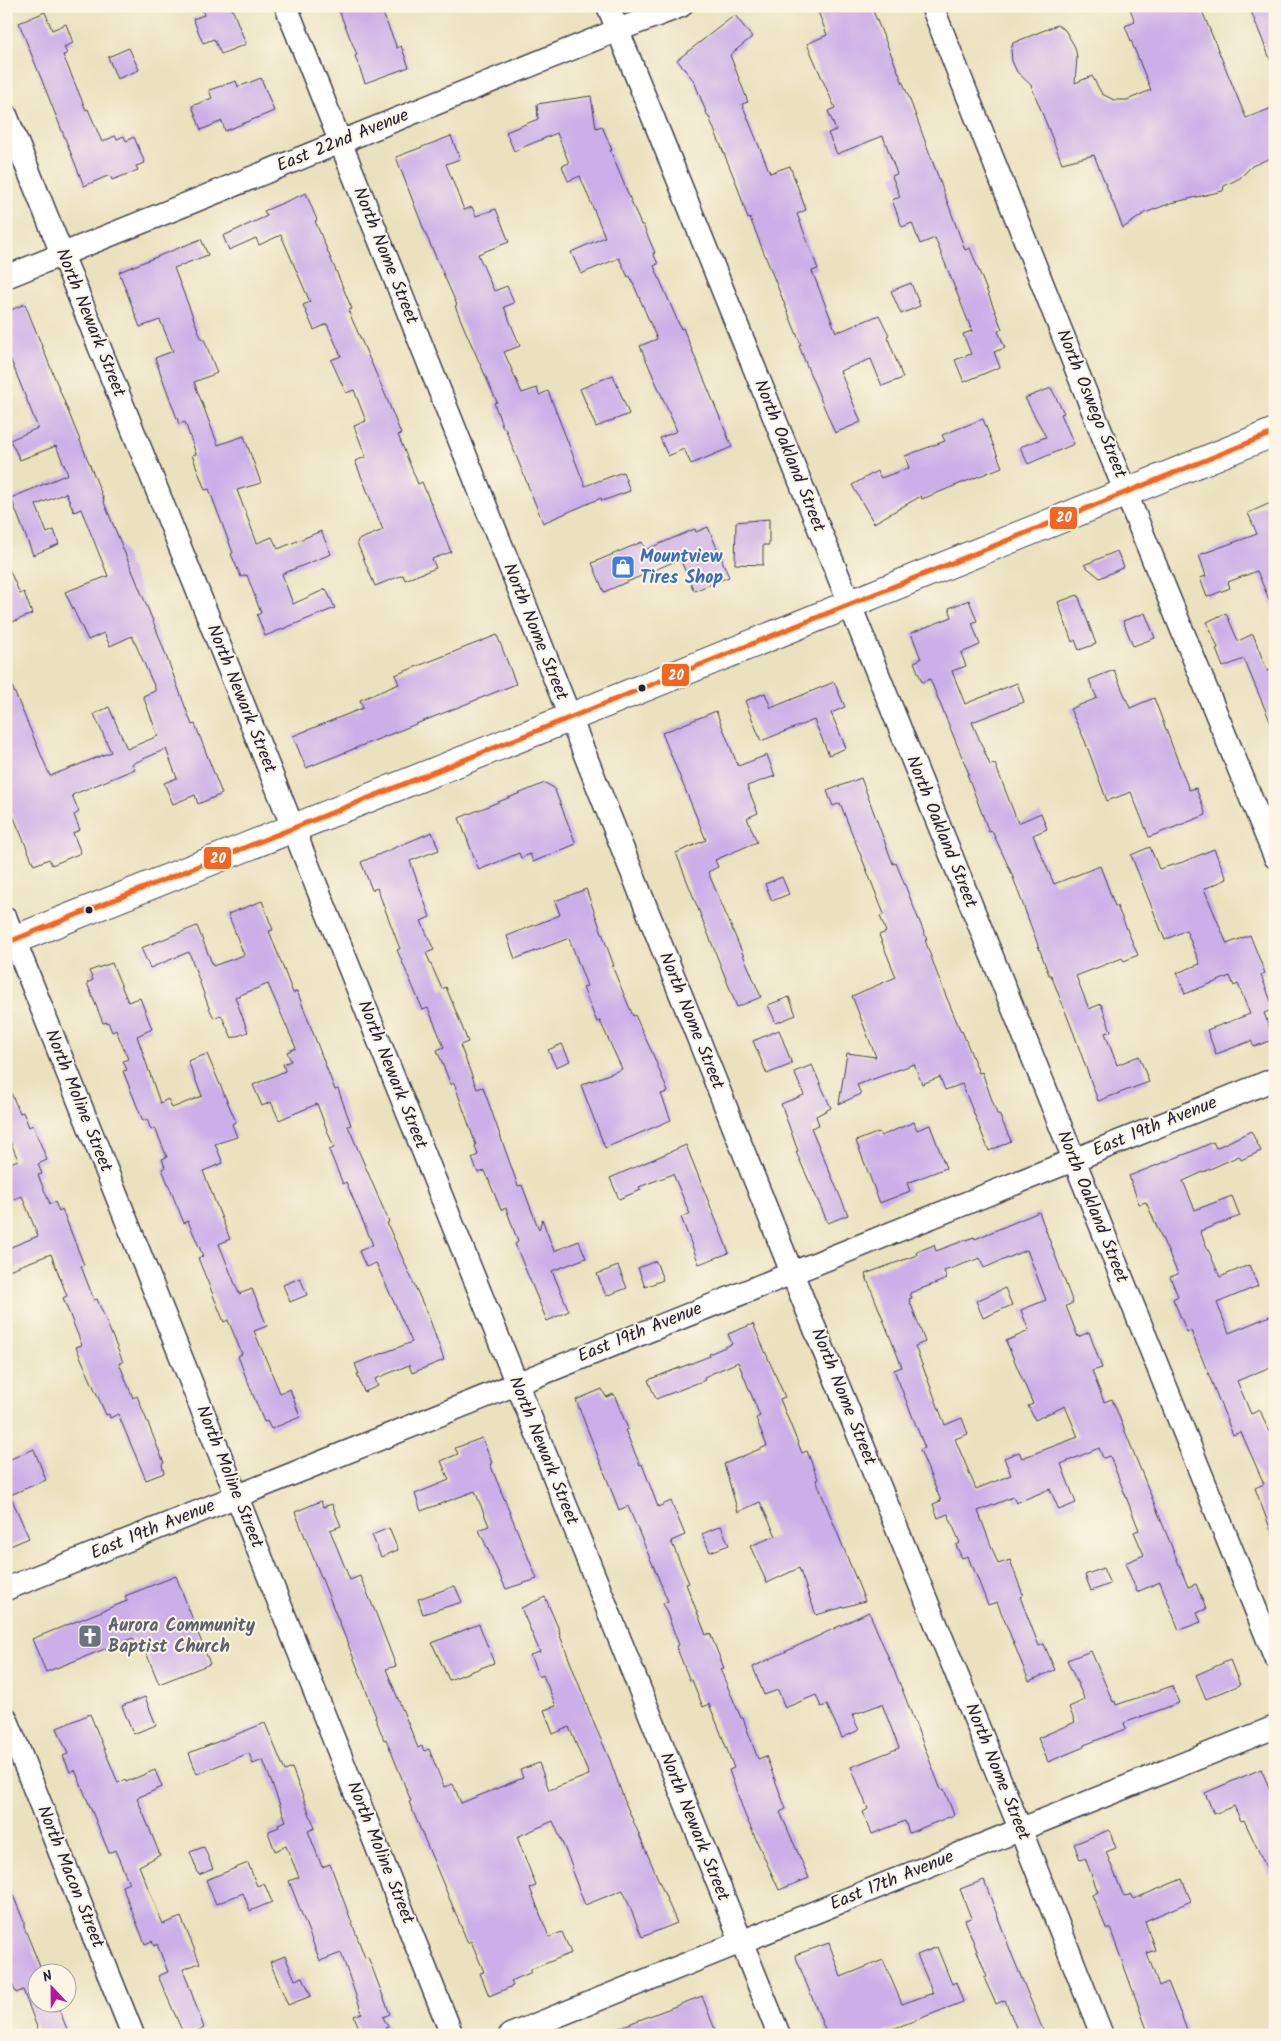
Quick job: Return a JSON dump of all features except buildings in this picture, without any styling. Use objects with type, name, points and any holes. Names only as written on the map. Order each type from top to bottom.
[{"type":"main road","points":[[9,934],[293,828],[570,718],[1275,432]]},
{"type":"street","name":"North Nome Street","points":[[286,6],[792,1273],[1102,2035]]},
{"type":"street","name":"North Oakland Street","points":[[608,6],[1275,1657]]},
{"type":"street","name":"East 22nd Avenue","points":[[6,277],[681,6]]},
{"type":"street","name":"North Oswego Street","points":[[932,6],[1078,373],[1275,857]]},
{"type":"street","name":"North Newark Street","points":[[6,115],[778,2035]]},
{"type":"street","name":"North Moline Street","points":[[9,934],[237,1496],[452,2035]]},
{"type":"street","name":"East 19th Avenue","points":[[6,1589],[1275,1079]]},
{"type":"street","name":"North Macon Street","points":[[6,1718],[133,2035]]},
{"type":"street","name":"East 17th Avenue","points":[[510,2035],[1275,1728]]},
{"type":"transit line","name":"20","points":[[6,943],[569,718],[1275,432]]},
{"type":"place","name":"Mountview Tires Shop","points":[[623,567]]},
{"type":"place","name":"Aurora Community Baptist Church","points":[[90,1636]]}]
